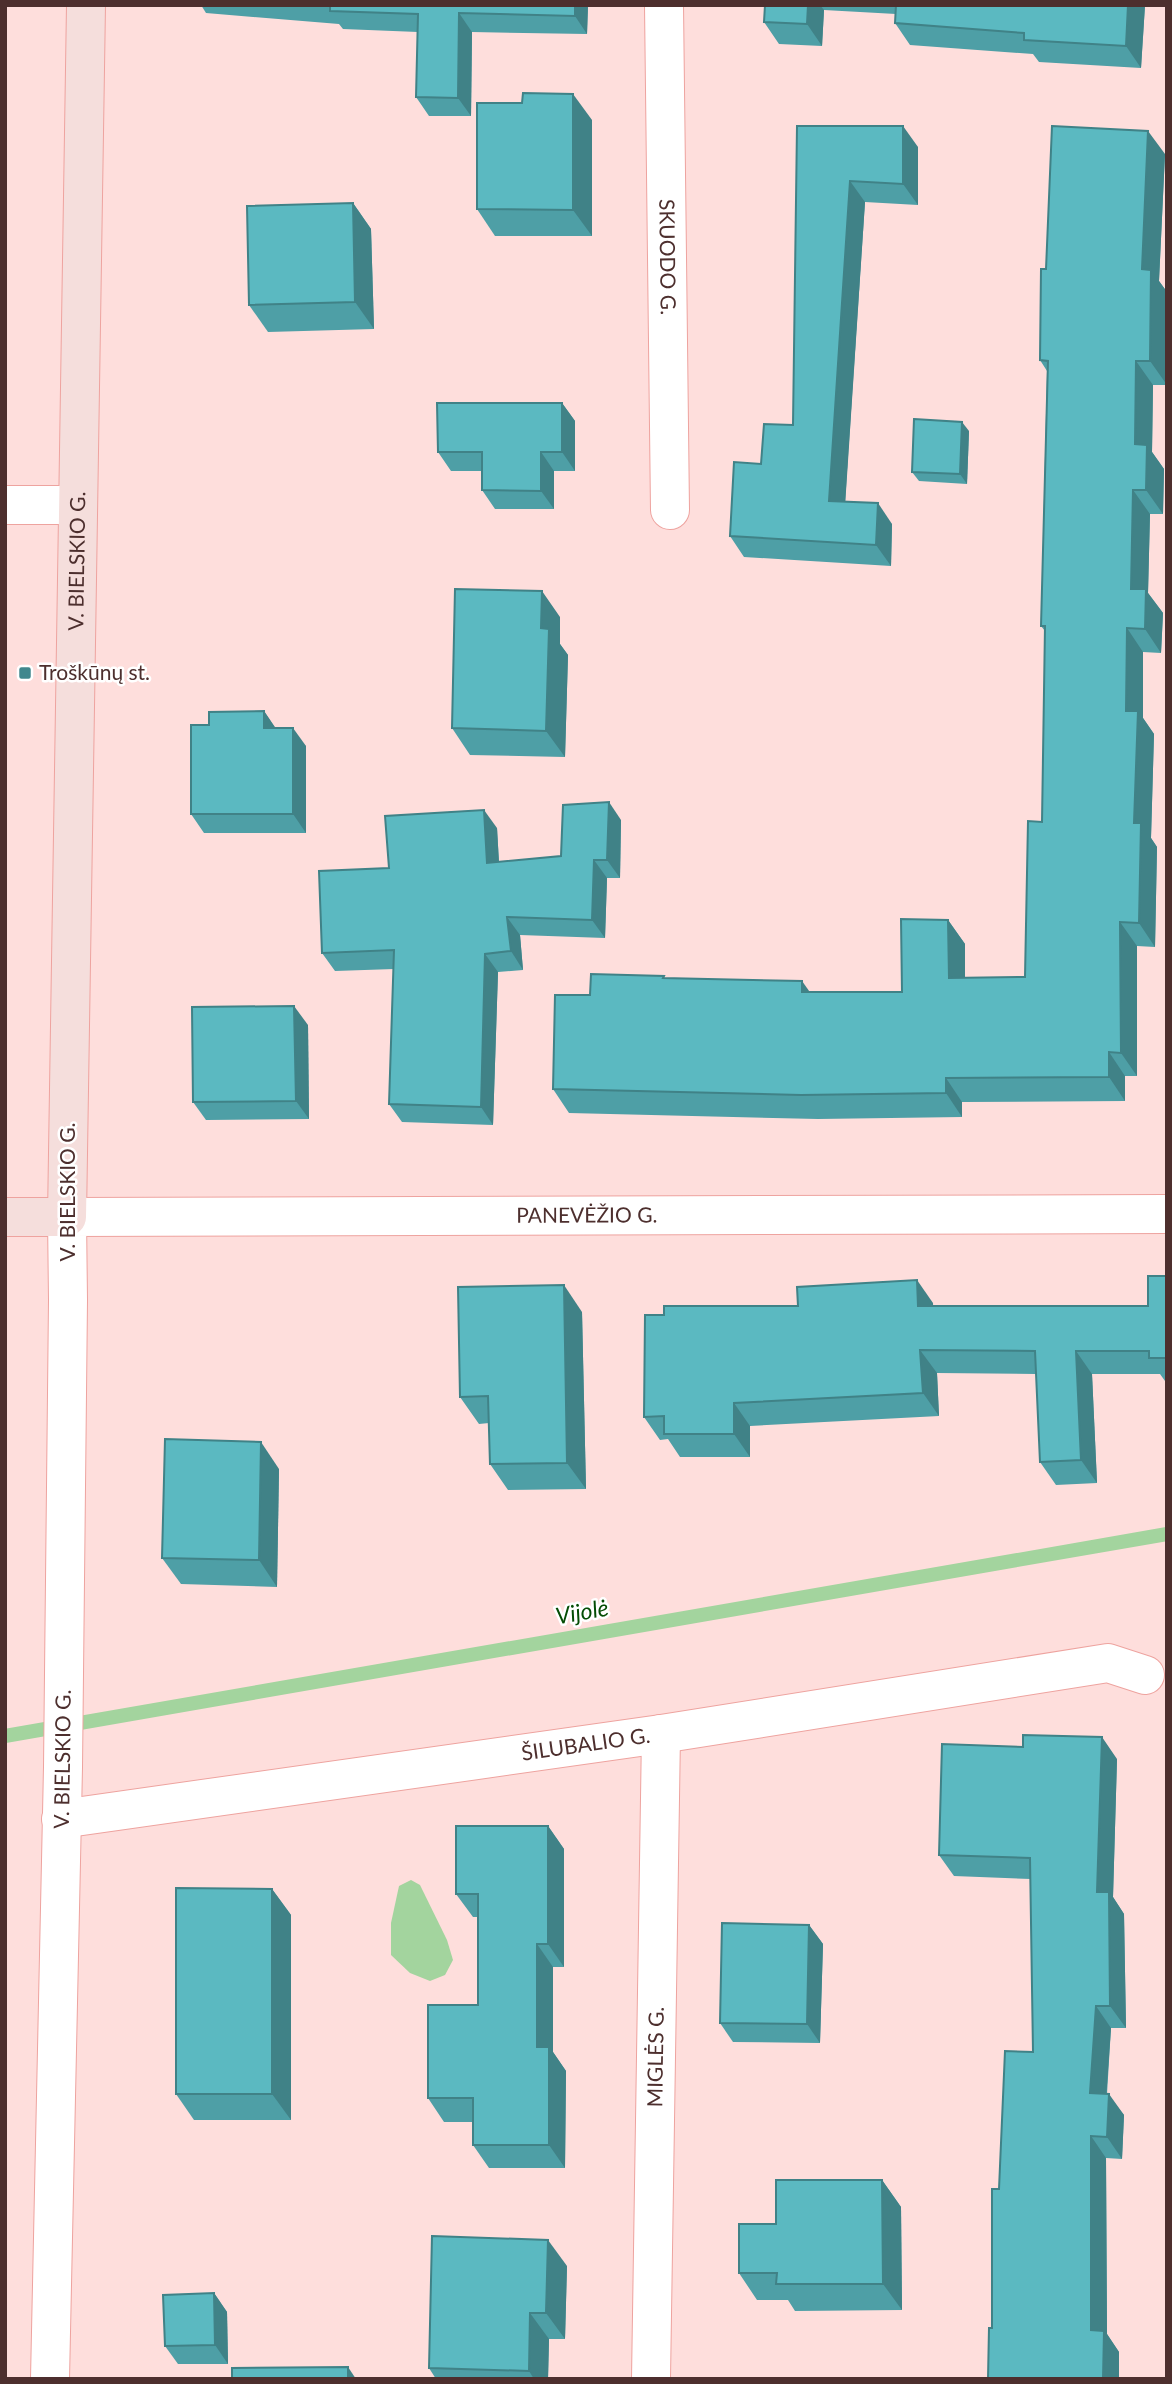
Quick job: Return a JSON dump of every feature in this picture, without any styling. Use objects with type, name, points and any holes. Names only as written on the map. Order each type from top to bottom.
[{"type":"street","name":"V. BIELSKIO G.","points":[[50,2379],[64,1704],[67,1217],[86,5]]},
{"type":"street","name":"SKUODO G.","points":[[664,5],[670,510]]},
{"type":"street","points":[[5,505],[78,505]]},
{"type":"street","name":"PANEVĖŽIO G.","points":[[5,1217],[1167,1214]]},
{"type":"street","name":"ŠILUBALIO G.","points":[[61,1819],[661,1734],[1108,1664],[1145,1675]]},
{"type":"street","name":"MIGLĖS G.","points":[[651,2379],[661,1734]]},
{"type":"shaded area","points":[[411,1880],[420,1885],[447,1940],[453,1960],[445,1975],[430,1981],[410,1973],[391,1955],[391,1923],[399,1886]]},
{"type":"building","points":[[323,5],[575,5],[575,16],[459,13],[458,98],[416,97],[418,14],[330,11],[330,6]]},
{"type":"building","points":[[765,5],[808,5],[807,24],[764,22]]},
{"type":"building","points":[[896,5],[1128,5],[1126,46],[1024,40],[1024,33],[895,23]]},
{"type":"building","points":[[523,93],[573,94],[573,210],[477,209],[477,103],[522,103]]},
{"type":"building","points":[[797,126],[903,126],[903,184],[850,181],[829,501],[878,503],[876,545],[730,536],[734,462],[761,464],[764,424],[793,425]]},
{"type":"building","points":[[1052,126],[1148,131],[1142,269],[1151,270],[1150,361],[1136,361],[1135,444],[1147,445],[1146,490],[1133,490],[1131,589],[1146,589],[1145,629],[1127,628],[1126,711],[1138,711],[1134,823],[1141,823],[1139,923],[1120,922],[1121,1053],[1109,1052],[1109,1077],[946,1078],[946,1093],[801,1095],[553,1089],[555,995],[590,995],[591,974],[802,981],[802,992],[902,992],[901,919],[948,920],[949,978],[1025,977],[1028,821],[1042,822],[1045,626],[1041,626],[1048,361],[1040,360],[1041,269],[1046,269]]},
{"type":"building","points":[[353,203],[355,302],[249,305],[247,206]]},
{"type":"building","points":[[437,403],[562,403],[562,452],[541,452],[541,491],[482,490],[482,452],[438,452]]},
{"type":"building","points":[[914,419],[962,422],[960,474],[912,472]]},
{"type":"building","points":[[455,589],[542,591],[541,628],[549,629],[546,731],[452,728]]},
{"type":"building","points":[[264,711],[264,728],[293,728],[293,814],[191,814],[191,725],[209,725],[209,712]]},
{"type":"building","points":[[609,802],[607,860],[594,860],[592,920],[507,917],[511,951],[485,954],[481,1107],[389,1104],[394,950],[322,953],[319,871],[389,868],[385,816],[484,810],[487,863],[561,856],[563,805]]},
{"type":"building","points":[[294,1006],[296,1101],[193,1102],[192,1007]]},
{"type":"building","points":[[1148,1276],[1167,1276],[1167,1358],[1149,1358],[1149,1351],[1076,1351],[1081,1460],[1040,1462],[1035,1351],[920,1350],[923,1393],[734,1403],[734,1434],[664,1434],[664,1416],[644,1417],[645,1315],[664,1315],[664,1306],[798,1306],[797,1287],[917,1280],[918,1306],[1148,1306]]},
{"type":"building","points":[[564,1285],[567,1463],[490,1464],[488,1396],[460,1397],[458,1287]]},
{"type":"building","points":[[165,1439],[261,1442],[259,1560],[162,1558]]},
{"type":"building","points":[[1023,1735],[1102,1737],[1097,1892],[1109,1892],[1110,2006],[1096,2006],[1090,2093],[1109,2094],[1107,2137],[1091,2136],[1091,2330],[1104,2331],[1103,2379],[988,2379],[989,2328],[992,2328],[992,2189],[999,2189],[1005,2051],[1033,2052],[1030,1858],[939,1855],[942,1744],[1023,1747]]},
{"type":"building","points":[[456,1826],[548,1826],[548,1944],[537,1944],[537,2047],[549,2047],[549,2145],[473,2145],[473,2098],[428,2098],[428,2005],[478,2005],[478,1894],[456,1894]]},
{"type":"building","points":[[176,1888],[272,1889],[272,2094],[176,2094]]},
{"type":"building","points":[[722,1923],[809,1925],[807,2024],[720,2023]]},
{"type":"building","points":[[776,2180],[882,2180],[883,2284],[776,2284],[777,2273],[739,2273],[739,2224],[776,2224]]},
{"type":"building","points":[[432,2236],[548,2240],[546,2313],[530,2313],[529,2371],[429,2368]]},
{"type":"building","points":[[214,2293],[215,2345],[165,2346],[163,2295]]},
{"type":"building","points":[[348,2367],[348,2379],[232,2379],[232,2368]]},
{"type":"waterway","name":"Vijolė","points":[[5,1736],[1167,1534]]},
{"type":"place","name":"Troškūnų st.","points":[[25,673]]}]
